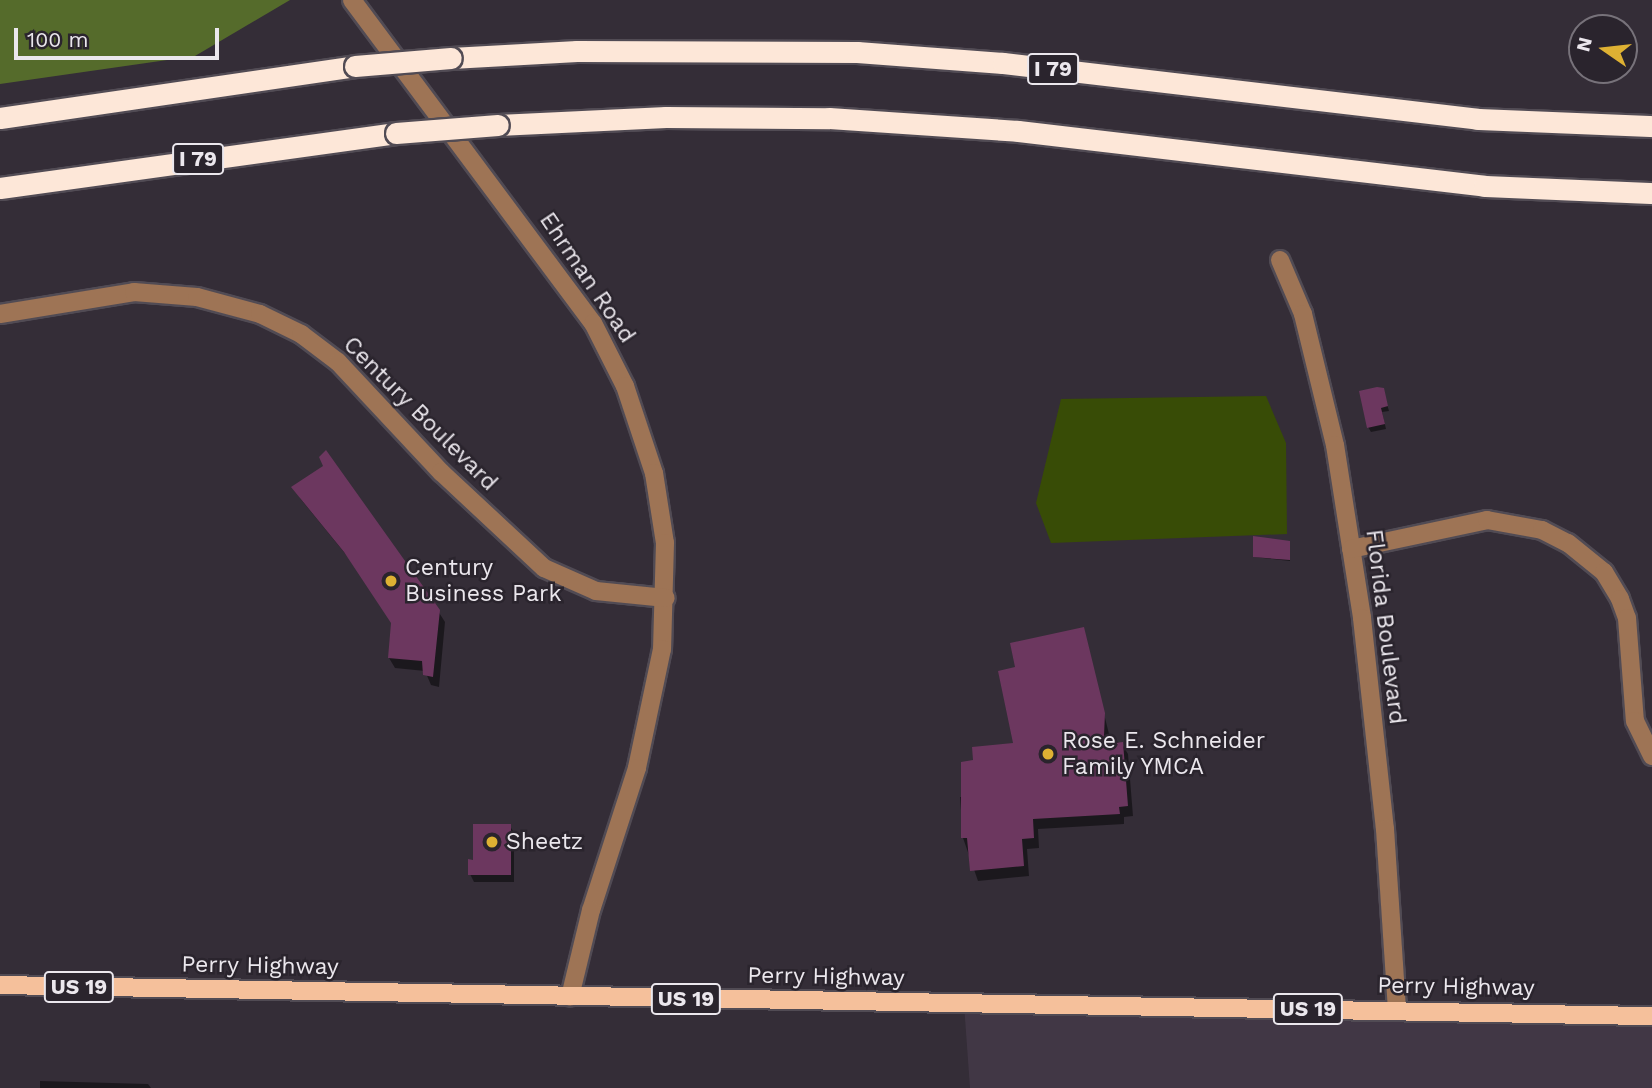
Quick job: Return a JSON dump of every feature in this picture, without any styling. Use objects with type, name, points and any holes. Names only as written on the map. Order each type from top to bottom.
[{"type":"highway","name":"I 79","points":[[0,118],[355,66],[451,58],[577,51],[858,52],[1003,63],[1477,119],[1652,126]]},
{"type":"highway","name":"I 79","points":[[0,188],[396,133],[666,117],[829,118],[1018,131],[1484,186],[1652,193]]},
{"type":"main road","name":"Perry Highway","points":[[0,985],[1652,1016]]},
{"type":"street","name":"Ehrman Road","points":[[352,0],[534,238],[606,345],[634,407],[654,472],[665,543],[666,598],[662,649],[645,738],[587,923],[570,996]]},
{"type":"street","name":"Florida Boulevard","points":[[1280,260],[1303,314],[1328,408],[1351,549],[1385,829],[1397,1010]]},
{"type":"street","name":"Century Boulevard","points":[[0,314],[134,292],[197,297],[260,314],[301,334],[338,362],[441,472],[544,568],[596,591],[666,598]]},
{"type":"street","points":[[1351,549],[1487,520],[1542,530],[1585,554],[1604,572],[1627,618],[1635,721],[1652,756]]},
{"type":"shaded area","points":[[964,1004],[1652,1016],[1652,1088],[970,1088]]},
{"type":"green space","points":[[0,0],[290,0],[195,56],[0,84]]},
{"type":"green space","points":[[1266,396],[1286,443],[1287,534],[1051,543],[1036,503],[1061,399]]},
{"type":"building","points":[[1384,388],[1388,406],[1381,408],[1385,424],[1367,428],[1359,391]]},
{"type":"building","name":"Century Business Park","points":[[326,450],[440,610],[433,677],[423,675],[422,661],[388,658],[391,623],[344,552],[291,487],[323,466],[319,457]]},
{"type":"building","points":[[1253,536],[1290,541],[1290,560],[1253,557]]},
{"type":"building","name":"Rose E. Schneider Family YMCA","points":[[1084,627],[1105,713],[1104,736],[1113,735],[1114,743],[1123,742],[1128,806],[1119,807],[1120,814],[1033,819],[1034,838],[1022,839],[1024,866],[970,871],[967,838],[961,838],[961,762],[973,760],[972,747],[1013,743],[998,671],[1015,667],[1010,643]]},
{"type":"building","name":"Sheetz","points":[[473,824],[511,824],[511,875],[468,875],[468,859],[473,860]]},
{"type":"place","name":"Century Business Park","points":[[391,581]]},
{"type":"place","name":"Rose E. Schneider Family YMCA","points":[[1048,754]]},
{"type":"place","name":"Sheetz","points":[[492,842]]}]
